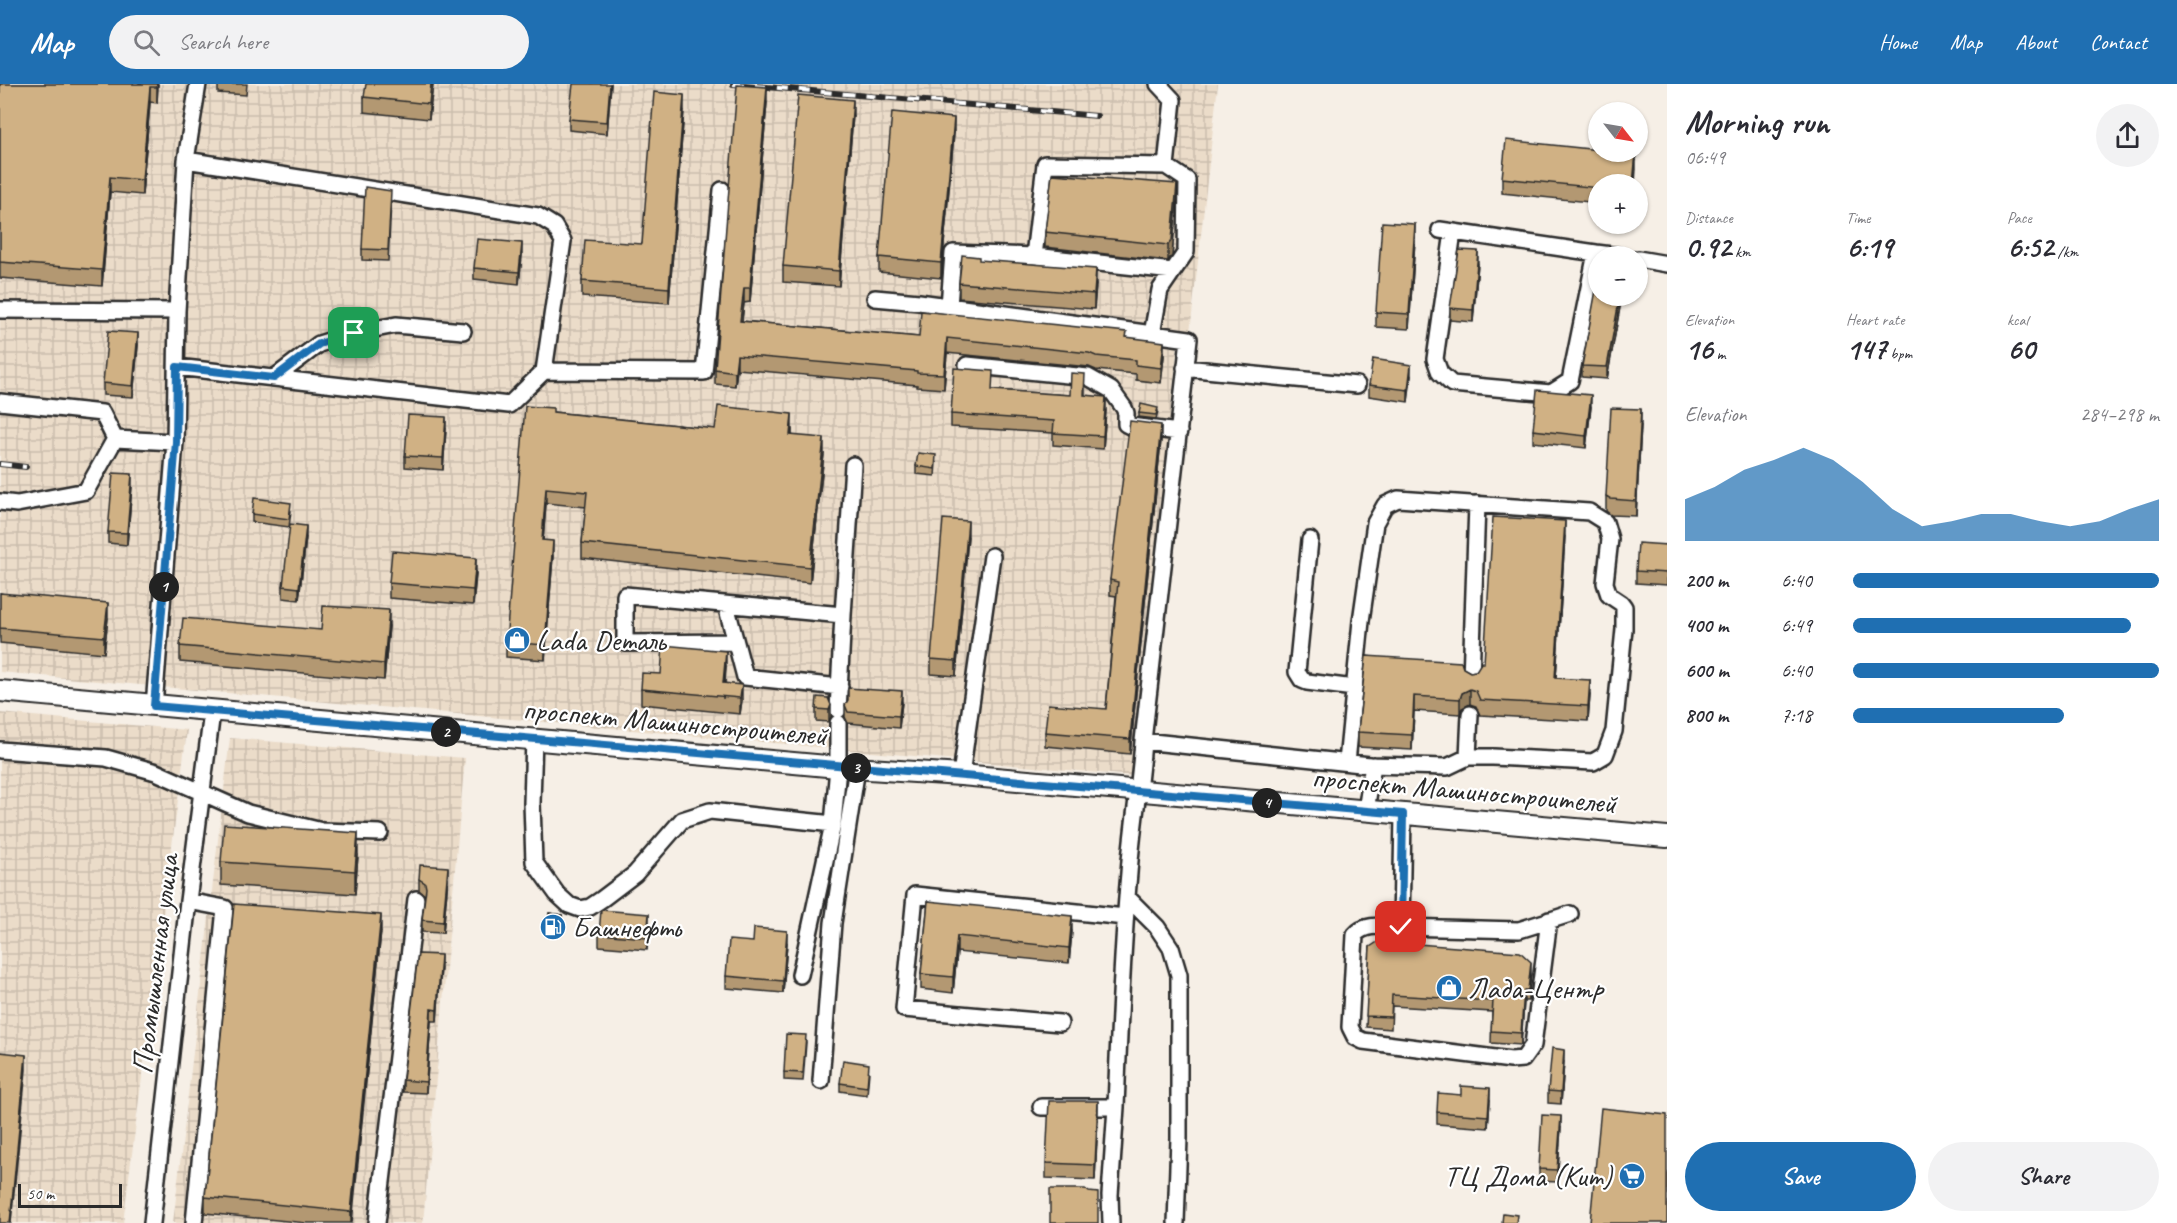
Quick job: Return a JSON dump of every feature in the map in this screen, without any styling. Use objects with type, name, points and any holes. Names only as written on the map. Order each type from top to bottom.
[{"type":"main road","name":"проспект Машиностроителей","points":[[0,692],[1667,837]]},
{"type":"street","points":[[154,706],[176,442],[177,311],[186,160],[198,84]]},
{"type":"street","points":[[1158,84],[1173,100],[1166,166]]},
{"type":"street","points":[[177,367],[508,405],[544,371],[563,241],[554,226],[538,216],[186,160]]},
{"type":"street","points":[[1034,256],[1045,164],[1166,166],[1187,180],[1186,252],[1160,290],[1152,334]]},
{"type":"street","points":[[544,371],[704,372],[722,190]]},
{"type":"street","points":[[1447,231],[1596,253],[1570,381],[1551,393],[1452,384],[1440,373],[1435,358],[1447,231]]},
{"type":"street","points":[[949,306],[953,253],[1034,256],[1173,271]]},
{"type":"street","points":[[1648,261],[1667,264]]},
{"type":"street","points":[[875,298],[1188,339],[1125,917],[1110,1195],[1111,1223]]},
{"type":"street","points":[[0,310],[177,311]]},
{"type":"street","points":[[274,378],[319,344],[354,333],[396,325],[463,331]]},
{"type":"street","points":[[967,365],[1088,377],[1111,390],[1124,408],[1126,424],[1179,432]]},
{"type":"street","points":[[1185,368],[1357,385]]},
{"type":"street","points":[[0,402],[102,413],[115,439]]},
{"type":"street","points":[[115,439],[176,442]]},
{"type":"street","points":[[0,502],[17,504],[86,491],[115,439]]},
{"type":"street","points":[[821,1081],[848,767],[838,716],[853,465]]},
{"type":"street","points":[[1143,741],[1373,765],[1447,767],[1468,758],[1593,762],[1605,755],[1614,731],[1624,629],[1624,607],[1622,603],[1609,595],[1605,583],[1610,539],[1605,522],[1589,512],[1398,499],[1385,505],[1375,524],[1360,621],[1347,762]]},
{"type":"street","points":[[1471,678],[1477,504]]},
{"type":"street","points":[[1310,540],[1298,672],[1302,680],[1307,682],[1354,688]]},
{"type":"street","points":[[961,775],[992,556]]},
{"type":"street","points":[[735,642],[625,643],[625,595],[843,615]]},
{"type":"street","points":[[726,605],[745,677],[840,687]]},
{"type":"street","name":"Промышленная улица","points":[[152,1223],[212,712]]},
{"type":"street","points":[[1468,758],[1470,714]]},
{"type":"street","points":[[534,738],[532,803],[534,862],[557,894],[569,905],[580,909],[590,907],[635,874],[681,820],[710,811],[833,824]]},
{"type":"street","points":[[0,750],[106,758],[156,772],[248,813],[322,831],[380,833]]},
{"type":"street","points":[[1366,811],[1373,765]]},
{"type":"street","points":[[800,975],[848,767]]},
{"type":"street","points":[[1401,927],[1403,814]]},
{"type":"street","points":[[1060,1023],[904,1009],[915,895],[1125,917]]},
{"type":"street","points":[[1127,897],[1157,927],[1171,948],[1179,975],[1179,1138],[1176,1223]]},
{"type":"street","points":[[377,1223],[416,899]]},
{"type":"street","points":[[188,901],[225,908],[194,1223]]},
{"type":"street","points":[[1549,920],[1533,1045],[1523,1059],[1511,1060],[1364,1041],[1355,1037],[1350,1027],[1355,935],[1359,930],[1371,926],[1519,930],[1549,920],[1570,914]]},
{"type":"street","points":[[1041,1107],[1116,1107]]},
{"type":"street","points":[[1093,1195],[1110,1195]]},
{"type":"shaded area","points":[[0,84],[1218,84],[1190,332],[1179,332],[1132,776],[0,672]]},
{"type":"shaded area","points":[[0,713],[187,730],[123,1223],[0,1223]]},
{"type":"shaded area","points":[[230,738],[465,758],[423,1223],[173,1223]]},
{"type":"building","points":[[0,84],[157,84],[157,87],[150,87],[142,180],[110,177],[102,270],[0,262]]},
{"type":"building","points":[[366,84],[431,84],[429,104],[364,97]]},
{"type":"building","points":[[573,84],[610,84],[607,122],[569,119]]},
{"type":"building","points":[[737,85],[767,87],[750,288],[744,288],[740,321],[919,337],[921,311],[1127,332],[1126,337],[1164,342],[1161,368],[1136,365],[1136,360],[1096,356],[1089,353],[947,338],[944,374],[737,355],[735,372],[715,369]]},
{"type":"building","points":[[654,92],[684,95],[669,288],[582,281],[585,240],[642,244]]},
{"type":"building","points":[[798,95],[853,100],[839,271],[783,266]]},
{"type":"building","points":[[892,112],[954,118],[941,263],[879,257]]},
{"type":"building","points":[[1506,140],[1588,149],[1588,162],[1635,162],[1634,174],[1588,174],[1588,187],[1502,178]]},
{"type":"building","points":[[1052,174],[1177,184],[1172,240],[1168,245],[1045,232]]},
{"type":"building","points":[[365,187],[391,191],[388,250],[362,249]]},
{"type":"building","points":[[1382,222],[1415,224],[1409,314],[1376,312]]},
{"type":"building","points":[[477,239],[522,243],[519,272],[474,268]]},
{"type":"building","points":[[1459,250],[1478,251],[1473,310],[1450,308]]},
{"type":"building","points":[[962,255],[979,257],[979,260],[1096,269],[1094,294],[959,283]]},
{"type":"building","points":[[1593,306],[1618,306],[1607,367],[1582,366]]},
{"type":"building","points":[[108,331],[138,333],[133,386],[103,383]]},
{"type":"building","points":[[1373,359],[1411,365],[1408,390],[1369,385]]},
{"type":"building","points":[[954,368],[993,371],[992,390],[1070,395],[1071,373],[1085,374],[1084,395],[1106,397],[1103,436],[1053,433],[1054,421],[951,414]]},
{"type":"building","points":[[1537,390],[1591,395],[1586,436],[1533,430]]},
{"type":"building","points":[[1141,404],[1158,408],[1156,415],[1139,413]]},
{"type":"building","points":[[525,406],[553,408],[553,412],[715,429],[718,406],[792,414],[790,435],[824,438],[810,567],[582,543],[587,492],[546,488],[542,540],[553,541],[545,645],[506,642]]},
{"type":"building","points":[[1611,408],[1641,409],[1636,501],[1611,499],[1606,496]]},
{"type":"building","points":[[408,415],[446,417],[443,458],[405,456]]},
{"type":"building","points":[[1130,421],[1161,425],[1130,739],[1045,732],[1048,704],[1106,709],[1118,582],[1110,580]]},
{"type":"building","points":[[918,453],[936,455],[935,469],[916,466]]},
{"type":"building","points":[[113,473],[132,474],[127,533],[108,532]]},
{"type":"building","points":[[254,498],[291,503],[289,519],[252,514]]},
{"type":"building","points":[[1493,517],[1565,521],[1555,678],[1590,680],[1588,706],[1480,700],[1476,691],[1470,689],[1462,693],[1460,699],[1414,696],[1412,735],[1358,732],[1366,656],[1461,662],[1463,668],[1470,672],[1476,671],[1481,663],[1484,663]]},
{"type":"building","points":[[943,519],[968,521],[956,661],[931,659]]},
{"type":"building","points":[[290,524],[306,526],[299,588],[283,586]]},
{"type":"building","points":[[1638,543],[1667,545],[1667,573],[1636,571]]},
{"type":"building","points":[[392,551],[476,558],[473,590],[389,583]]},
{"type":"building","points":[[0,593],[108,603],[104,637],[0,628]]},
{"type":"building","points":[[323,606],[389,610],[384,664],[180,646],[183,618],[321,630]]},
{"type":"building","points":[[663,645],[726,651],[723,683],[742,685],[740,698],[641,689],[642,673],[661,674]]},
{"type":"building","points":[[848,688],[902,691],[899,716],[848,712],[845,705],[848,700]]},
{"type":"building","points":[[817,697],[828,698],[831,705],[829,710],[816,709]]},
{"type":"building","points":[[224,824],[358,833],[355,871],[221,862]]},
{"type":"building","points":[[420,865],[448,867],[443,922],[422,920],[426,888],[425,883],[419,879]]},
{"type":"building","points":[[928,901],[1072,916],[1069,948],[957,936],[953,977],[921,974]]},
{"type":"building","points":[[234,904],[381,915],[351,1212],[205,1197]]},
{"type":"building","points":[[601,910],[649,914],[647,938],[599,934]]},
{"type":"building","points":[[549,913],[562,915],[561,925],[548,924]]},
{"type":"building","points":[[754,928],[787,931],[783,981],[726,976],[729,940],[753,942]]},
{"type":"building","name":"Лада-Центр","points":[[1379,941],[1520,952],[1531,962],[1528,990],[1524,990],[1521,1033],[1491,1031],[1493,1001],[1392,995],[1391,1017],[1366,1016],[1370,947]]},
{"type":"building","points":[[418,954],[441,955],[437,1010],[431,1009],[426,1082],[403,1080]]},
{"type":"building","points":[[786,1034],[806,1035],[803,1073],[784,1072]]},
{"type":"building","points":[[1552,1048],[1564,1050],[1561,1092],[1548,1091]]},
{"type":"building","points":[[0,1052],[26,1055],[10,1223],[0,1223]]},
{"type":"building","points":[[843,1060],[869,1064],[867,1087],[840,1083]]},
{"type":"building","points":[[1461,1086],[1490,1088],[1488,1116],[1437,1112],[1438,1093],[1461,1095]]},
{"type":"building","points":[[1049,1101],[1098,1101],[1095,1165],[1046,1163]]},
{"type":"building","name":"ТЦ Дома (Кит)","points":[[1601,1108],[1667,1115],[1667,1223],[1590,1223]]},
{"type":"building","points":[[1542,1115],[1561,1116],[1557,1170],[1539,1169]]},
{"type":"building","points":[[1050,1189],[1085,1189],[1098,1193],[1098,1223],[1050,1223]]},
{"type":"building","points":[[1503,1213],[1517,1215],[1516,1223],[1502,1223]]},
{"type":"railway","points":[[733,84],[1097,116]]},
{"type":"railway","points":[[0,464],[26,467]]},
{"type":"place","name":"Lada Dеталь","points":[[517,640]]},
{"type":"place","name":"Башнефть","points":[[553,927]]},
{"type":"place","name":"Лада-Центр","points":[[1449,988]]},
{"type":"place","name":"ТЦ Дома (Кит)","points":[[1632,1176]]},
{"type":"route","points":[[354,333],[319,344],[274,378],[177,367],[176,442],[154,706],[534,738],[838,767],[961,775],[1403,814],[1401,927]]}]
